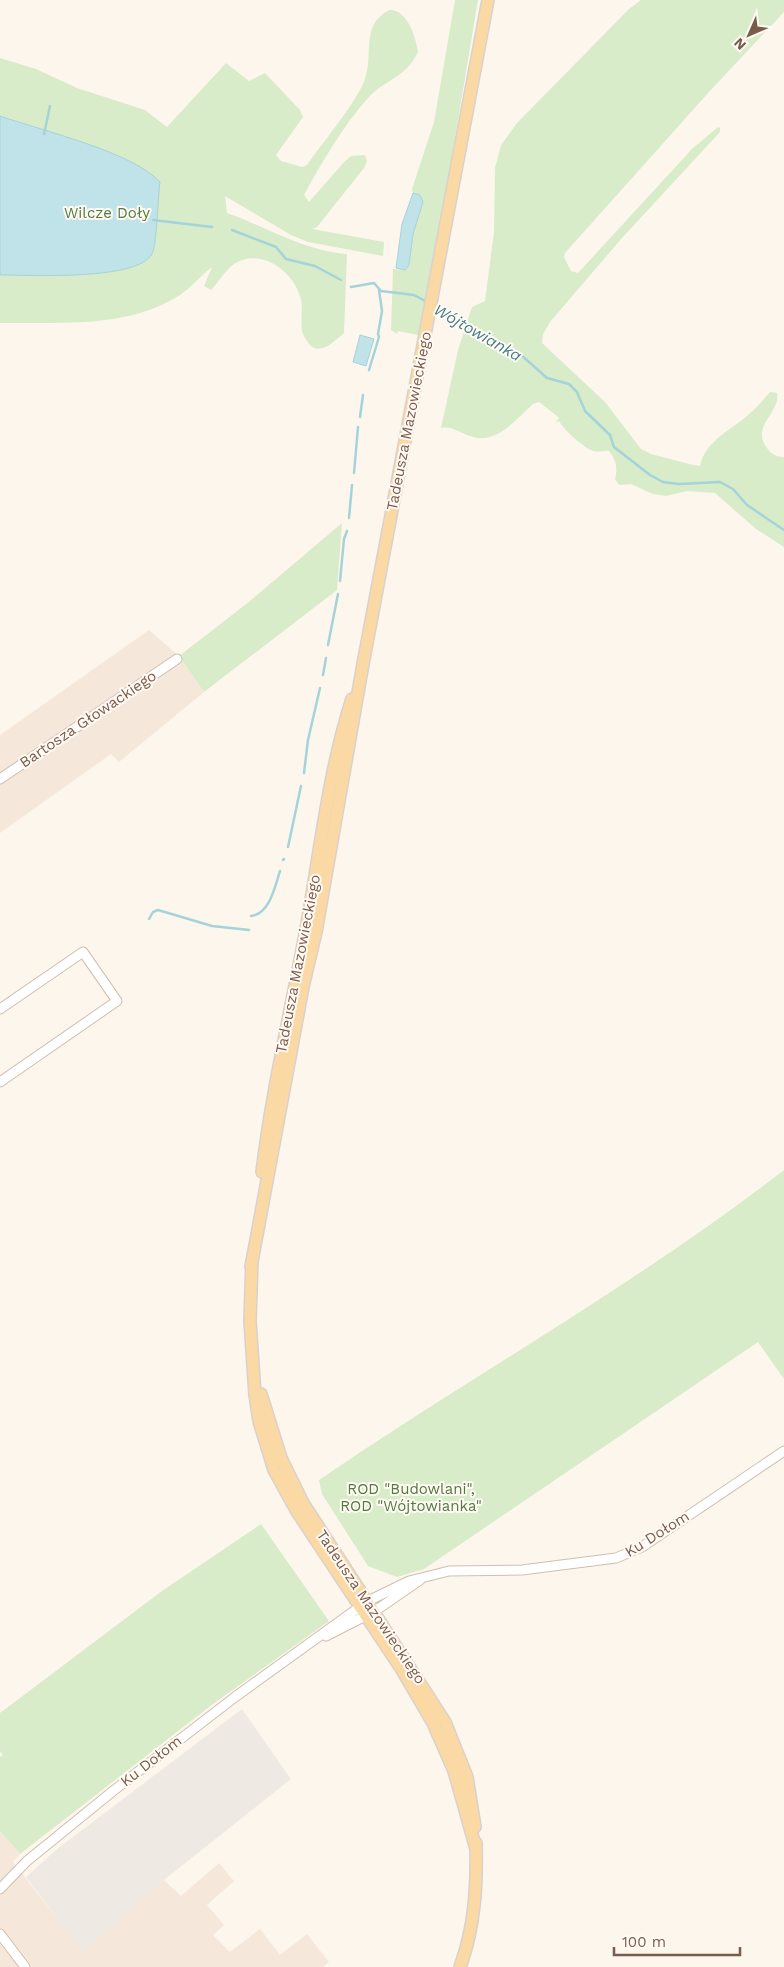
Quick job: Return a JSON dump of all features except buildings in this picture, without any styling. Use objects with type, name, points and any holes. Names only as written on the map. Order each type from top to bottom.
[{"type":"main road","name":"Tadeusza Mazowieckiego","points":[[460,1967],[472,1926],[476,1849],[471,1796],[454,1741],[435,1704],[367,1609],[291,1480],[271,1430],[254,1367],[250,1321],[252,1267],[303,987],[316,932],[363,664],[488,0]]},
{"type":"street","name":"Bartosza Głowackiego","points":[[0,779],[177,659]]},
{"type":"street","points":[[0,1009],[83,952],[117,1001],[0,1082]]},
{"type":"street","name":"Ku Dołom","points":[[0,1889],[27,1860],[235,1697],[311,1643],[424,1577],[449,1571],[522,1570],[616,1558],[642,1547],[784,1451]]},
{"type":"street","points":[[0,1934],[25,1967]]},
{"type":"shaded area","points":[[149,630],[179,656],[204,692],[119,762],[111,754],[0,833],[0,735]]},
{"type":"shaded area","points":[[242,1709],[291,1779],[164,1880],[83,1952],[26,1877],[57,1849]]},
{"type":"shaded area","points":[[0,1831],[20,1854],[13,1862],[83,1951],[164,1880],[181,1896],[219,1863],[234,1881],[207,1905],[224,1925],[213,1935],[230,1952],[260,1929],[280,1955],[307,1934],[329,1962],[323,1967],[0,1967]]},
{"type":"green space","points":[[455,0],[478,0],[450,168],[418,335],[398,331],[397,334],[391,330],[393,269],[405,270],[409,265],[413,234],[423,202],[420,195],[413,193],[412,189],[434,122]]},
{"type":"green space","points":[[641,0],[784,0],[784,12],[709,92],[565,253],[564,257],[571,271],[578,273],[692,149],[718,127],[720,128],[720,132],[622,238],[550,322],[543,334],[542,343],[605,402],[641,449],[651,454],[693,465],[700,466],[703,457],[713,443],[751,413],[770,392],[777,393],[775,407],[762,433],[763,440],[769,450],[774,455],[784,457],[784,547],[756,529],[715,493],[687,491],[666,496],[653,494],[631,484],[619,485],[615,479],[615,461],[609,451],[595,452],[584,446],[559,421],[555,424],[559,418],[539,402],[533,404],[503,430],[486,438],[477,438],[452,429],[441,428],[458,350],[472,307],[485,301],[494,232],[495,168],[501,145],[517,123],[629,9]]},
{"type":"green space","name":"Wilcze Doły","points":[[389,10],[401,14],[406,19],[413,32],[418,52],[408,67],[381,86],[368,98],[350,120],[304,195],[309,202],[345,161],[351,156],[365,155],[367,161],[364,168],[317,227],[312,229],[384,242],[383,256],[308,242],[291,235],[225,196],[227,213],[286,238],[331,252],[347,254],[344,333],[332,343],[318,349],[309,344],[302,331],[301,300],[296,286],[274,264],[254,258],[244,259],[234,264],[211,290],[204,286],[212,267],[180,295],[160,306],[138,314],[116,319],[69,323],[0,323],[0,58],[36,69],[77,88],[145,110],[167,127],[226,63],[249,81],[265,73],[300,110],[303,117],[276,155],[281,161],[302,167],[307,165],[361,89],[367,69],[371,32],[380,16]]},
{"type":"green space","points":[[342,523],[337,590],[204,692],[179,656],[250,601]]},
{"type":"green space","name":"ROD \"Budowlani\", ROD \"Wójtowianka\"","points":[[784,1170],[784,1379],[758,1342],[424,1569],[397,1577],[368,1566],[322,1494],[319,1480],[671,1252]]},
{"type":"green space","points":[[261,1524],[329,1621],[213,1704],[20,1854],[0,1831],[0,1757],[3,1755],[0,1751],[0,1713],[162,1591]]},
{"type":"water","points":[[0,116],[108,152],[147,171],[160,182],[152,254],[142,263],[126,269],[105,273],[82,275],[0,275]]},
{"type":"water","points":[[413,193],[420,195],[423,202],[413,234],[409,265],[405,270],[396,268],[402,224]]},
{"type":"water","points":[[360,335],[374,339],[366,366],[353,362]]},
{"type":"waterway","points":[[44,134],[50,106]]},
{"type":"waterway","name":"Wójtowianka","points":[[153,220],[212,227]]},
{"type":"waterway","name":"Wójtowianka","points":[[232,230],[276,247],[286,259],[315,266],[341,280]]},
{"type":"waterway","name":"Wójtowianka","points":[[351,287],[374,283],[381,291],[414,295],[427,302]]},
{"type":"waterway","points":[[369,370],[379,337],[382,311],[379,290]]},
{"type":"waterway","name":"Wójtowianka","points":[[434,306],[473,331],[520,354],[547,378],[569,384],[577,392],[585,411],[610,435],[614,447],[650,475],[663,482],[679,484],[720,482],[733,489],[747,505],[784,530]]},
{"type":"waterway","points":[[360,417],[363,395]]},
{"type":"waterway","points":[[354,473],[358,427]]},
{"type":"waterway","points":[[349,518],[352,485]]},
{"type":"waterway","points":[[340,581],[344,539],[347,531]]},
{"type":"waterway","points":[[328,645],[338,594]]},
{"type":"waterway","points":[[323,675],[326,658]]},
{"type":"waterway","points":[[304,773],[308,740],[320,688]]},
{"type":"waterway","points":[[288,847],[301,786]]},
{"type":"waterway","points":[[251,916],[263,910],[267,905],[274,891],[280,871]]},
{"type":"waterway","points":[[149,919],[153,912],[158,910],[212,926],[249,930]]}]
